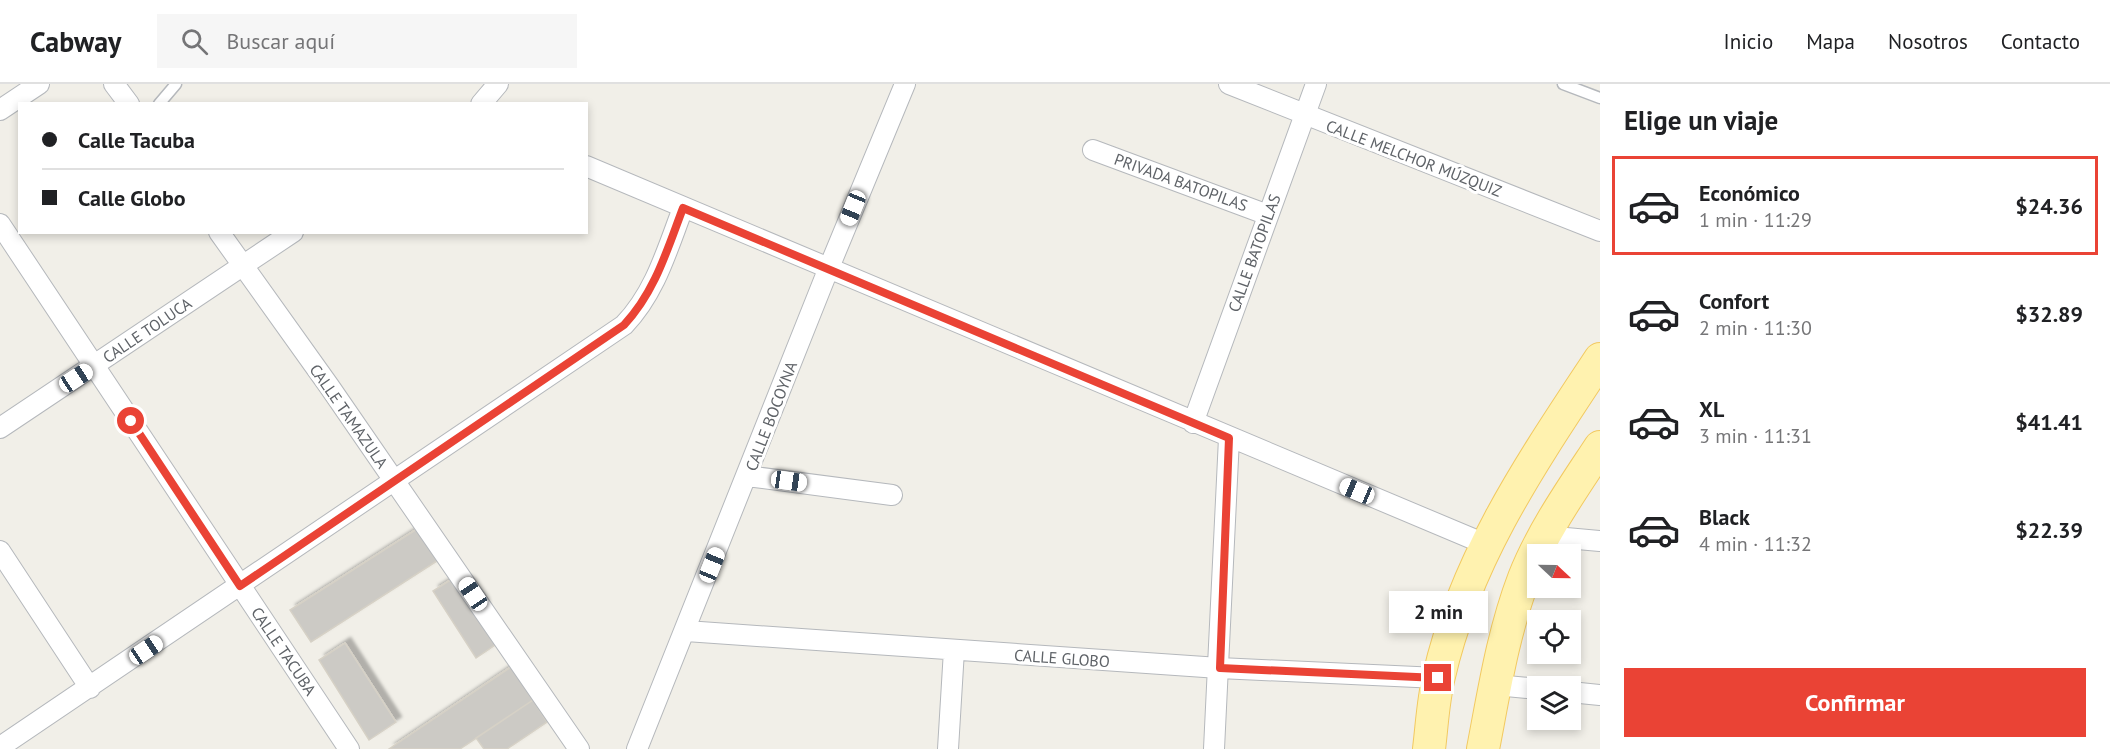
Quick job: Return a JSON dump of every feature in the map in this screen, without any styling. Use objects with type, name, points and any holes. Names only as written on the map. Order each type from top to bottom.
[{"type":"main road","points":[[1429,749],[1438,678],[1455,621],[1485,544],[1510,497],[1600,359]]},
{"type":"main road","points":[[1483,749],[1508,627],[1524,577],[1544,536],[1600,447]]},
{"type":"street","points":[[0,110],[39,84]]},
{"type":"street","points":[[114,84],[128,102]]},
{"type":"street","points":[[483,102],[498,84]]},
{"type":"street","name":"CALLE BOCOYNA","points":[[637,749],[686,631],[828,270],[905,84]]},
{"type":"street","name":"CALLE MELCHOR MÚZQUIZ","points":[[1229,84],[1600,231]]},
{"type":"street","name":"CALLE BATOPILAS","points":[[1193,423],[1316,84]]},
{"type":"street","name":"PRIVADA BATOPILAS","points":[[1093,150],[1268,215]]},
{"type":"street","points":[[588,167],[828,270],[1485,544]]},
{"type":"street","points":[[0,747],[624,325],[639,309],[652,287],[683,208]]},
{"type":"street","name":"CALLE TACUBA","points":[[0,224],[349,749]]},
{"type":"street","name":"CALLE TAMAZULA","points":[[220,234],[579,749]]},
{"type":"street","name":"CALLE TOLUCA","points":[[0,428],[290,234]]},
{"type":"street","points":[[1214,749],[1220,668],[1229,438]]},
{"type":"street","points":[[747,476],[892,495]]},
{"type":"street","points":[[1544,536],[1600,541]]},
{"type":"street","points":[[0,551],[90,688]]},
{"type":"street","name":"CALLE GLOBO","points":[[686,631],[1220,668],[1438,678]]},
{"type":"street","points":[[948,749],[954,650]]},
{"type":"street","points":[[1496,686],[1527,688]]},
{"type":"street","points":[[1581,693],[1600,695]]},
{"type":"lane","points":[[161,102],[176,84]]},
{"type":"lane","points":[[1563,84],[1600,98]]},
{"type":"building","points":[[417,529],[437,561],[311,642],[290,610]]},
{"type":"building","points":[[452,579],[495,645],[476,658],[433,591]]},
{"type":"building","points":[[345,643],[396,722],[369,740],[319,660]]},
{"type":"building","points":[[511,667],[533,700],[460,749],[389,749]]},
{"type":"building","points":[[533,700],[547,722],[507,749],[484,749],[476,738]]},
{"type":"route","points":[[131,421],[240,586],[624,325],[639,309],[652,287],[683,208],[1229,438],[1220,668],[1438,678]]}]
